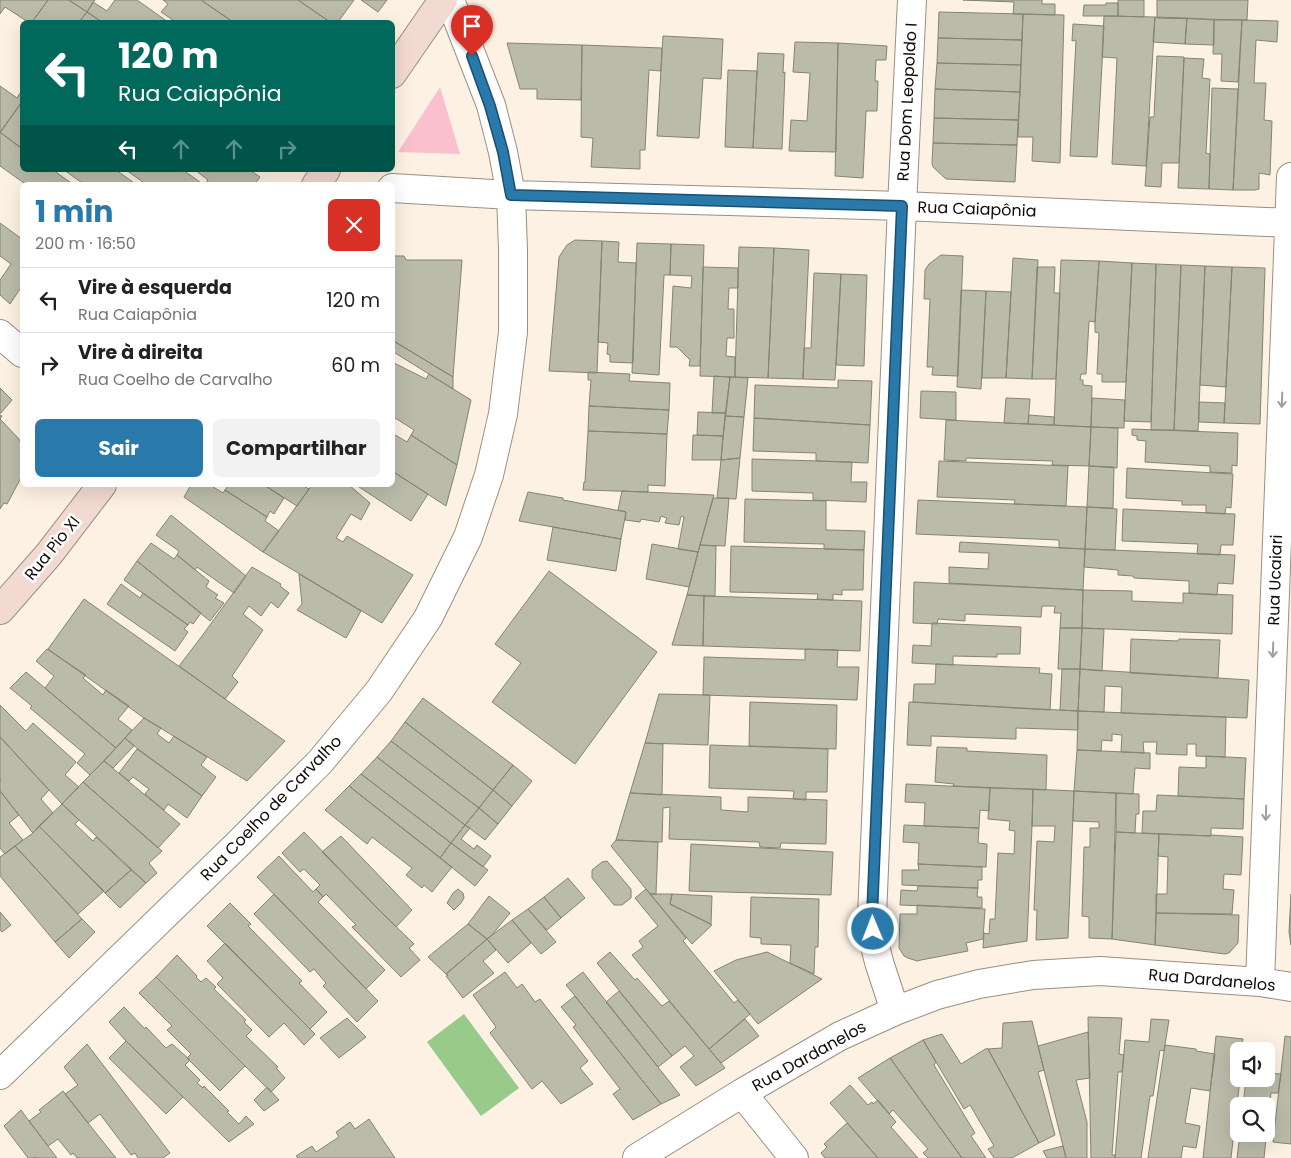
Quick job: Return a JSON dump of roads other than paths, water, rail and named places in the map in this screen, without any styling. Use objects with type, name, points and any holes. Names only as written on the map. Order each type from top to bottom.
[{"type":"street","points":[[395,70],[443,0]]},
{"type":"street","name":"Rua Coelho de Carvalho","points":[[0,1074],[320,762],[379,691],[428,618],[468,537],[489,475],[503,414],[513,332],[514,250],[511,195],[503,152],[490,106],[450,0]]},
{"type":"street","name":"Rua Dom Leopoldo I","points":[[895,1011],[874,942],[872,916],[912,0]]},
{"type":"street","name":"Rua Ucaiari","points":[[1260,982],[1291,177]]},
{"type":"street","name":"Rua Caiapônia","points":[[395,188],[511,195],[902,206],[1290,222]]},
{"type":"street","points":[[0,334],[20,351]]},
{"type":"street","name":"Rua Pio XI","points":[[0,610],[49,554],[100,487]]},
{"type":"street","name":"Rua Dardanelos","points":[[637,1158],[742,1093],[840,1036],[937,994],[979,984],[1033,975],[1100,971],[1260,982],[1291,986]]},
{"type":"street","points":[[742,1093],[794,1158]]}]
